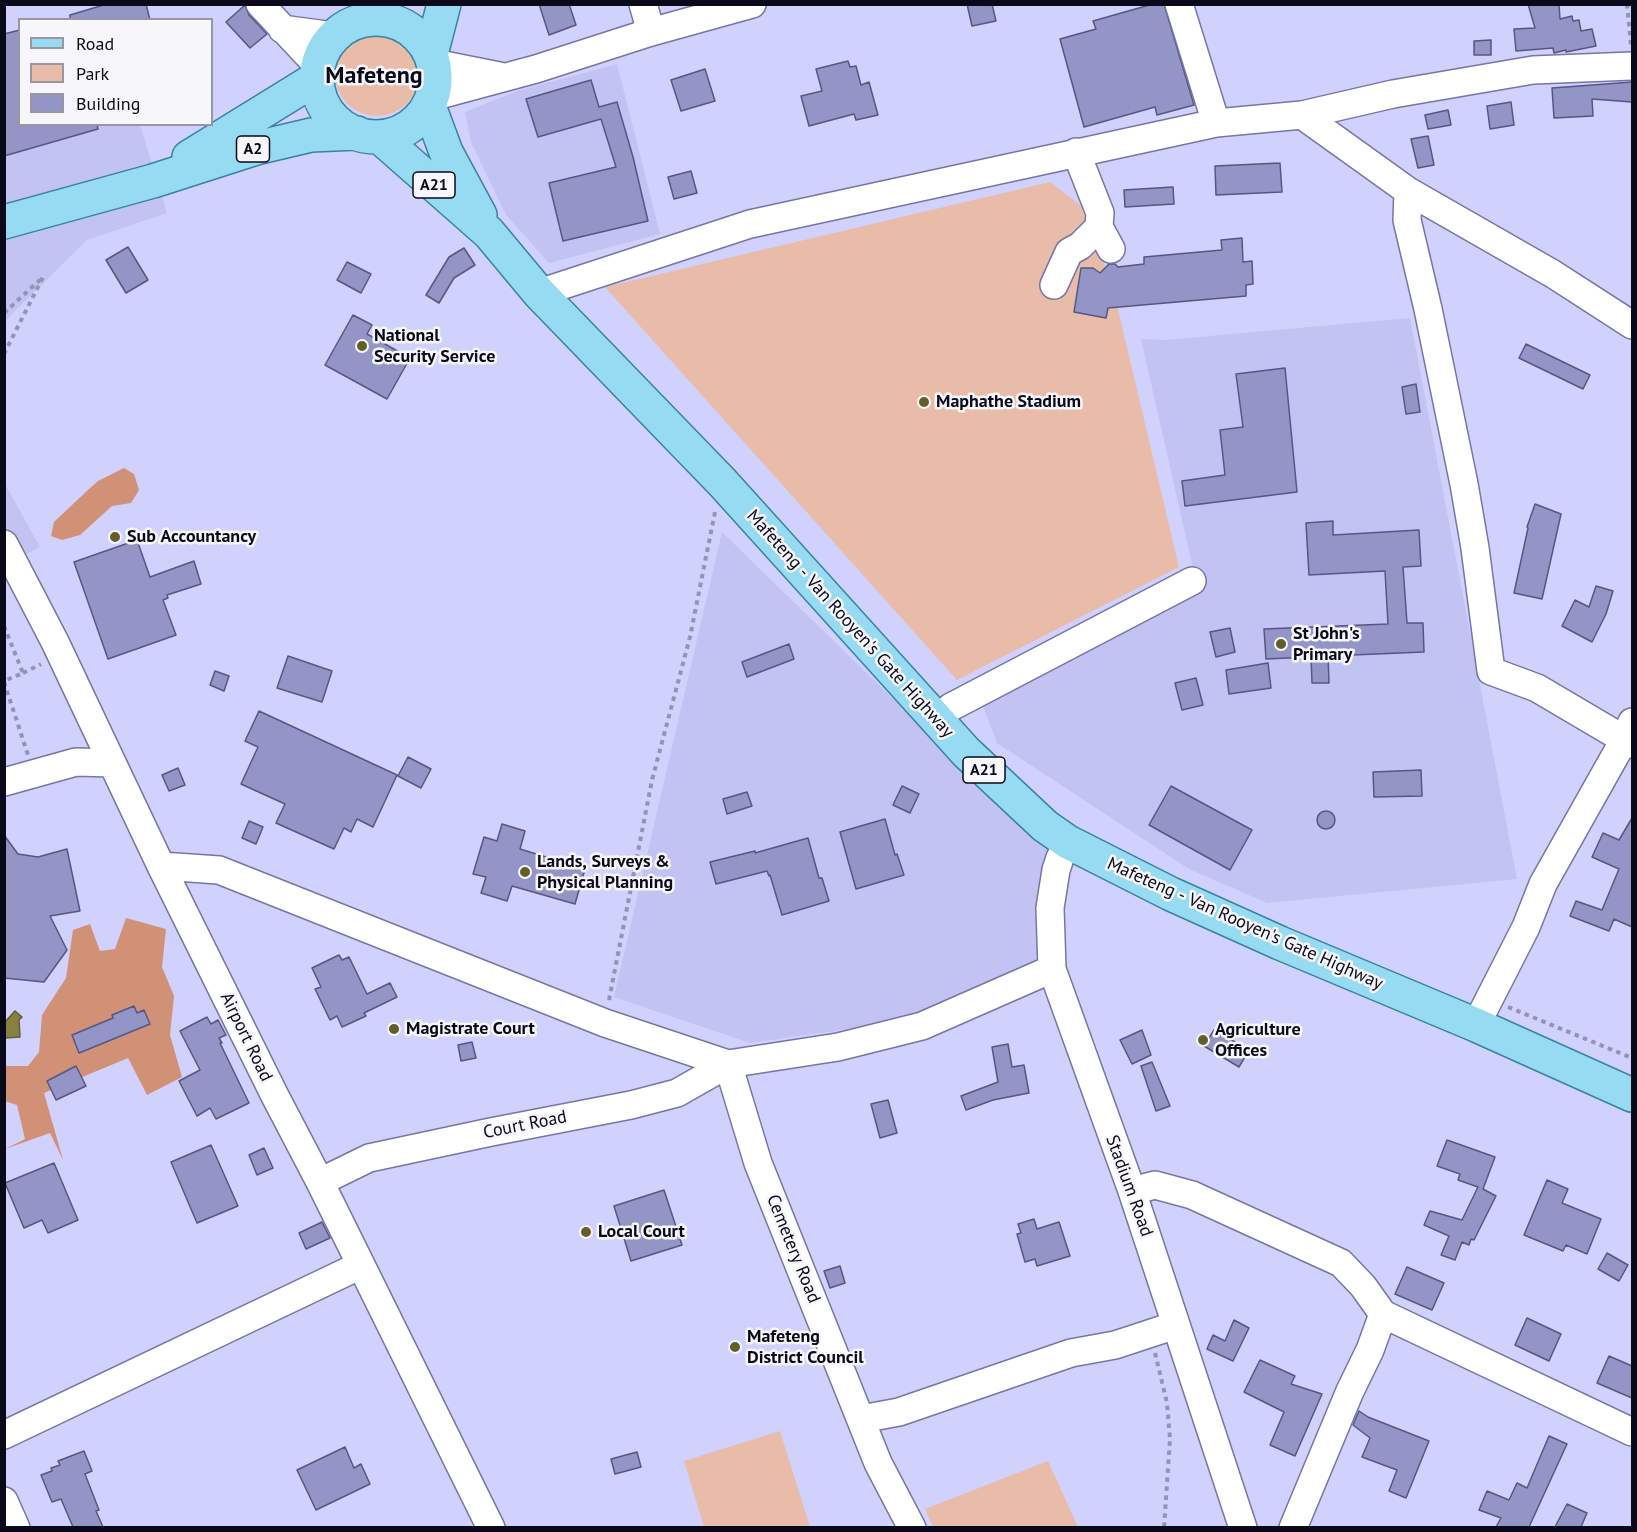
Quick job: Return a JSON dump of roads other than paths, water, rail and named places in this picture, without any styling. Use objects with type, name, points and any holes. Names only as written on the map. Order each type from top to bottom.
[{"type":"main road","points":[[432,59],[444,4]]},
{"type":"main road","points":[[368,135],[340,125],[328,112],[320,96],[317,72],[324,50],[334,36],[346,27],[382,12],[393,21],[409,28],[422,39],[432,59],[436,77],[430,101]]},
{"type":"main road","name":"A2","points":[[153,180],[317,72]]},
{"type":"main road","name":"A2","points":[[4,222],[256,148],[312,135],[368,135],[399,132],[416,121],[430,101]]},
{"type":"main road","name":"Mafeteng - Van Rooyen's Gate Highway","points":[[430,101],[446,152],[489,233]]},
{"type":"main road","name":"Mafeteng - Van Rooyen's Gate Highway","points":[[368,135],[489,233],[540,292],[722,482],[937,719],[1005,790],[1045,826],[1068,842],[1171,894],[1280,943],[1482,1012],[1632,1095]]},
{"type":"street","points":[[260,4],[317,72]]},
{"type":"street","points":[[643,4],[651,32]]},
{"type":"street","points":[[430,101],[651,32],[752,4]]},
{"type":"street","points":[[1179,4],[1216,123]]},
{"type":"street","points":[[282,29],[334,36]]},
{"type":"street","points":[[540,292],[750,224],[1076,152],[1216,123],[1302,115],[1393,94],[1533,70],[1632,58]]},
{"type":"street","points":[[432,59],[506,77]]},
{"type":"street","points":[[1302,115],[1408,191],[1553,274],[1632,325]]},
{"type":"street","points":[[1054,285],[1069,252],[1105,238],[1100,213],[1076,152]]},
{"type":"street","points":[[1408,191],[1407,220],[1460,464],[1475,548],[1491,671],[1537,688],[1630,735],[1543,884],[1526,927],[1482,1012]]},
{"type":"street","name":"Airport Road","points":[[4,544],[56,642],[161,866],[274,1096],[320,1182],[491,1527]]},
{"type":"street","points":[[937,719],[951,707],[1192,581]]},
{"type":"street","points":[[4,782],[76,762],[112,763]]},
{"type":"street","name":"Stadium Road","points":[[1068,842],[1056,870],[1050,908],[1052,969],[1132,1191],[1243,1527]]},
{"type":"street","points":[[161,866],[219,870],[604,1023],[728,1065],[838,1047],[922,1026],[1052,969]]},
{"type":"street","name":"Court Road","points":[[320,1182],[369,1158],[631,1105],[677,1093],[728,1065]]},
{"type":"street","name":"Cemetery Road","points":[[728,1065],[758,1162],[878,1463],[912,1527]]},
{"type":"street","points":[[1132,1191],[1155,1185],[1192,1195],[1341,1263],[1363,1286],[1383,1314],[1632,1432]]},
{"type":"street","points":[[4,1435],[361,1265]]},
{"type":"street","points":[[1293,1527],[1350,1391],[1370,1350],[1383,1314]]},
{"type":"street","points":[[861,1419],[899,1412],[1071,1353],[1115,1346],[1176,1325]]},
{"type":"street","points":[[4,1501],[16,1527]]},
{"type":"place","name":"National Security Service","points":[[362,346]]},
{"type":"place","name":"Maphathe Stadium","points":[[924,402]]},
{"type":"place","name":"Sub Accountancy","points":[[115,537]]},
{"type":"place","name":"St John's Primary","points":[[1281,644]]},
{"type":"place","name":"Lands, Surveys & Physical Planning","points":[[525,872]]},
{"type":"place","name":"Magistrate Court","points":[[394,1029]]},
{"type":"place","name":"Agriculture Offices","points":[[1203,1040]]},
{"type":"place","name":"Local Court","points":[[586,1232]]},
{"type":"place","name":"Mafeteng District Council","points":[[735,1347]]},
{"type":"district","name":"Mafeteng","points":[[374,76]]}]
